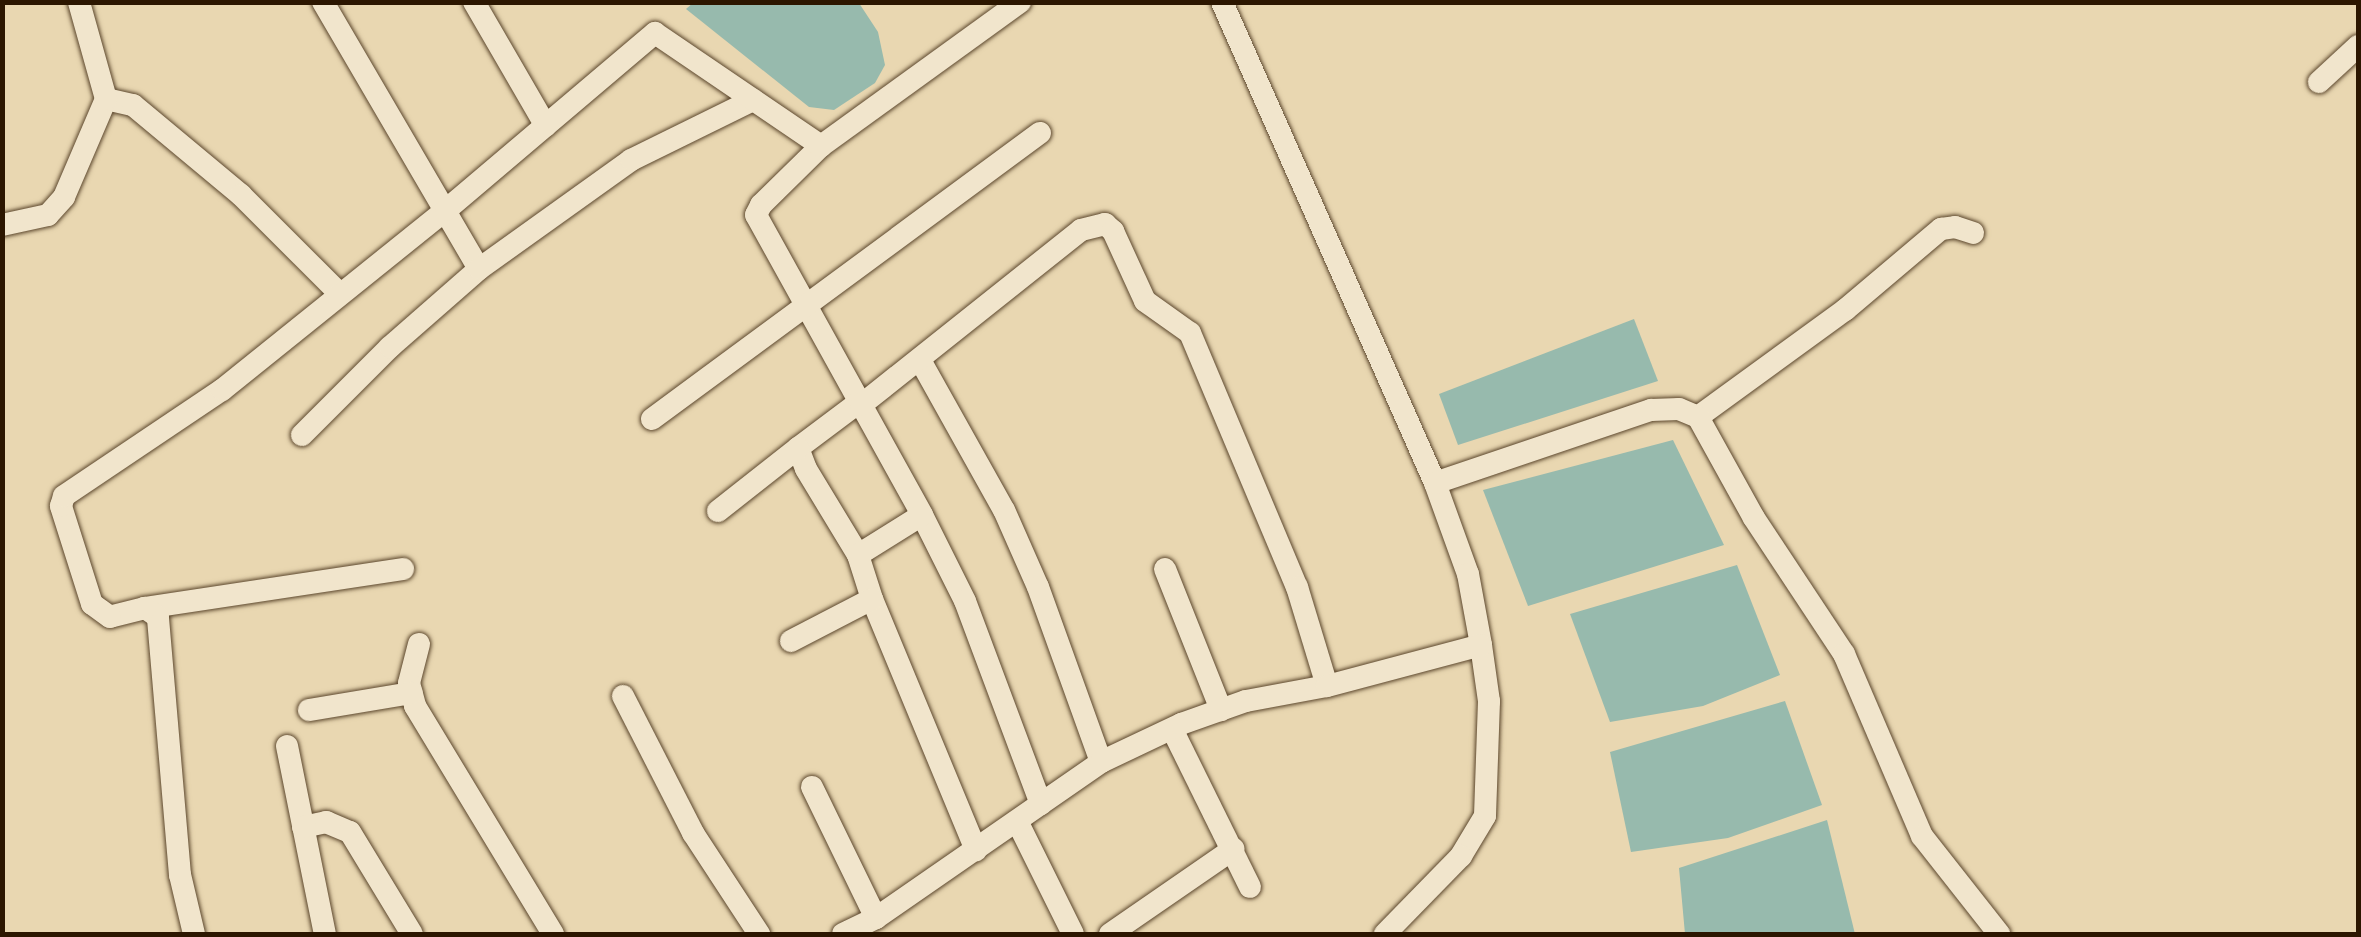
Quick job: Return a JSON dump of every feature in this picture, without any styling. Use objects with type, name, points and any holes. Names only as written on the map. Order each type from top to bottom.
[{"type":"street","points":[[2,224],[48,215],[64,197],[106,99],[79,2]]},
{"type":"street","points":[[323,2],[479,270]]},
{"type":"street","points":[[474,2],[546,126]]},
{"type":"street","points":[[1020,2],[821,146],[760,205],[756,215],[922,515],[965,601],[1041,804]]},
{"type":"street","points":[[1222,2],[1435,482],[1468,574],[1481,645],[1488,701],[1485,816],[1461,856],[1385,934]]},
{"type":"street","points":[[403,568],[110,617],[92,604],[61,506],[64,496],[222,390],[446,210],[654,33],[821,146]]},
{"type":"street","points":[[2319,82],[2358,46]]},
{"type":"street","points":[[106,99],[133,105],[240,195],[340,294]]},
{"type":"street","points":[[302,435],[390,347],[479,270],[631,160],[753,100]]},
{"type":"street","points":[[652,419],[1040,133]]},
{"type":"street","points":[[718,512],[798,448],[920,360],[1082,230],[1105,224],[1114,232],[1145,302],[1190,333],[1297,588],[1327,686]]},
{"type":"street","points":[[1698,417],[1818,330],[1941,229],[1955,227],[1972,233]]},
{"type":"street","points":[[920,360],[1010,526],[1101,762]]},
{"type":"street","points":[[1435,482],[1651,410],[1679,408],[1698,417],[1754,518],[1844,654],[1922,836],[1999,934]]},
{"type":"street","points":[[798,448],[806,470],[858,555],[872,599],[976,850]]},
{"type":"street","points":[[858,555],[922,515]]},
{"type":"street","points":[[1165,570],[1221,710]]},
{"type":"street","points":[[791,641],[872,599]]},
{"type":"street","points":[[146,608],[158,618],[180,875],[194,934]]},
{"type":"street","points":[[420,644],[410,684],[412,693],[430,735],[542,929]]},
{"type":"street","points":[[843,934],[876,918],[1101,762],[1172,728],[1221,710],[1481,645]]},
{"type":"street","points":[[309,710],[412,693]]},
{"type":"street","points":[[623,696],[694,832],[759,934]]},
{"type":"street","points":[[1172,728],[1250,887]]},
{"type":"street","points":[[287,746],[325,934]]},
{"type":"street","points":[[812,787],[876,918]]},
{"type":"street","points":[[1017,820],[1074,934]]},
{"type":"street","points":[[303,827],[326,822],[350,832],[412,934]]},
{"type":"street","points":[[1110,934],[1233,849]]},
{"type":"shaded area","points":[[694,2],[859,3],[878,32],[885,65],[875,83],[834,110],[809,107],[686,9]]},
{"type":"shaded area","points":[[1634,319],[1658,381],[1458,445],[1439,394]]},
{"type":"shaded area","points":[[1673,440],[1724,545],[1528,606],[1483,490]]},
{"type":"shaded area","points":[[1737,565],[1780,675],[1703,706],[1610,722],[1570,614]]},
{"type":"shaded area","points":[[1785,701],[1822,805],[1728,838],[1631,852],[1610,752]]},
{"type":"shaded area","points":[[1827,820],[1855,934],[1685,934],[1679,868]]}]
